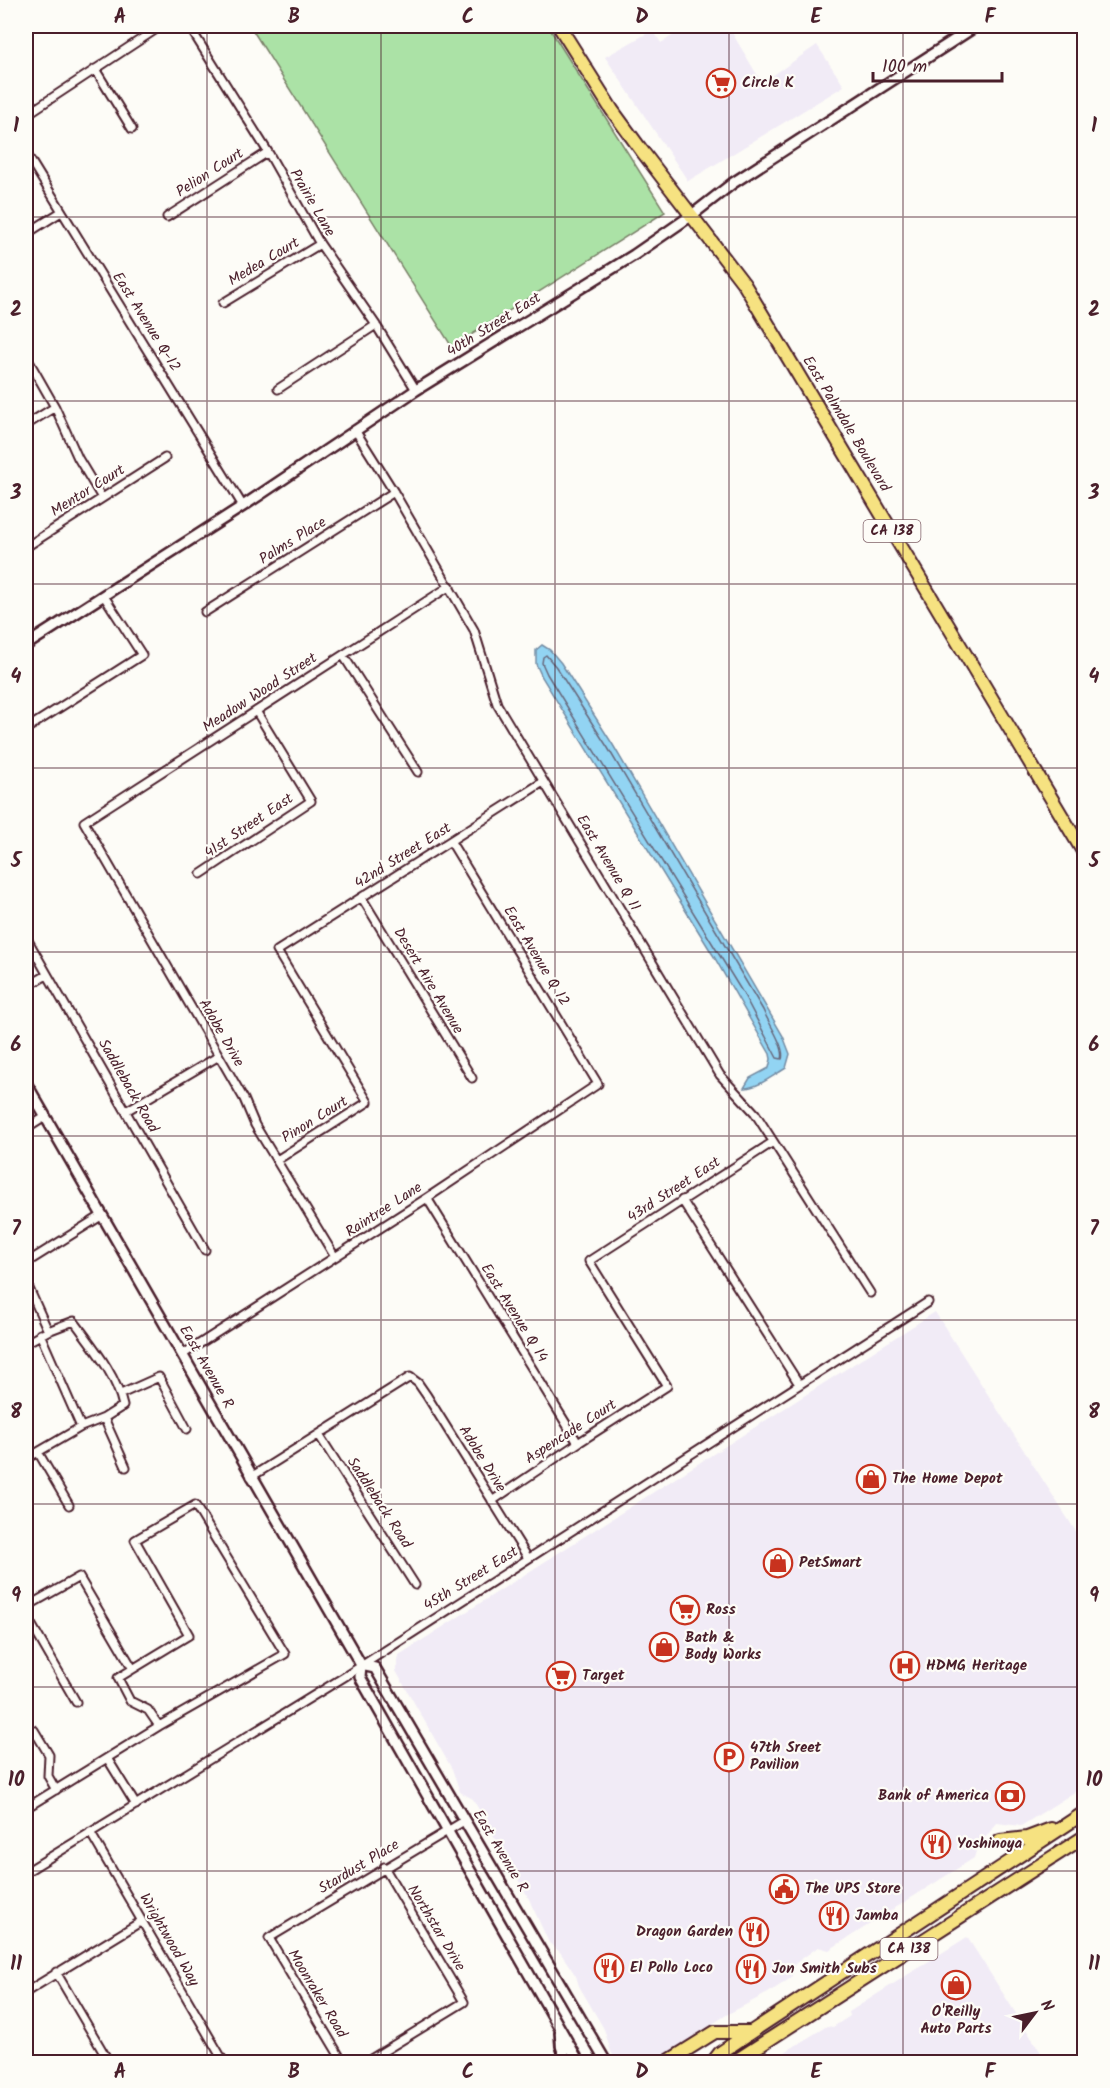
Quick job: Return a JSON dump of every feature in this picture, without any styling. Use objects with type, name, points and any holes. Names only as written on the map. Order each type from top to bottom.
[{"type":"highway","name":"East Palmdale Boulevard","points":[[559,26],[612,110],[744,284],[1084,853]]},
{"type":"highway","points":[[1000,1841],[1028,1838],[1046,1832],[1084,1806]]},
{"type":"highway","name":"CA 138","points":[[713,2062],[720,2053],[751,2032],[1084,1813]]},
{"type":"highway","name":"CA 138","points":[[734,2062],[1084,1837]]},
{"type":"highway","points":[[829,2002],[832,1992],[838,1985],[951,1910],[960,1895]]},
{"type":"highway","points":[[667,2062],[715,2032],[751,2032]]},
{"type":"main road","name":"40th Street East","points":[[26,645],[243,506],[416,390],[634,255],[733,183],[976,26]]},
{"type":"main road","name":"East Avenue R","points":[[26,1083],[361,1665],[360,1677],[579,2062]]},
{"type":"main road","name":"East Avenue R","points":[[361,1665],[375,1668],[606,2062]]},
{"type":"main road","points":[[559,2028],[561,2046],[567,2062]]},
{"type":"street","points":[[26,115],[161,26]]},
{"type":"street","name":"Prairie Lane","points":[[189,26],[268,152],[320,244],[376,325],[416,390]]},
{"type":"street","points":[[95,69],[132,129]]},
{"type":"street","name":"Pelion Court","points":[[166,217],[268,152]]},
{"type":"street","name":"East Avenue Q-12","points":[[26,153],[243,506]]},
{"type":"street","points":[[26,234],[61,212]]},
{"type":"street","name":"Medea Court","points":[[223,303],[320,244]]},
{"type":"street","points":[[278,389],[376,325]]},
{"type":"street","points":[[26,356],[55,407],[78,458],[102,498]]},
{"type":"street","points":[[26,425],[55,407]]},
{"type":"street","name":"East Avenue Q 11","points":[[355,430],[450,586],[474,630],[497,704],[543,782],[720,1075],[755,1113],[870,1293]]},
{"type":"street","name":"Mentor Court","points":[[26,547],[165,458]]},
{"type":"street","name":"Palms Place","points":[[206,612],[394,492]]},
{"type":"street","name":"Meadow Wood Street","points":[[84,822],[450,586]]},
{"type":"street","points":[[26,729],[142,655],[104,596]]},
{"type":"street","points":[[343,655],[418,772]]},
{"type":"street","name":"41st Street East","points":[[201,874],[311,801],[256,711]]},
{"type":"street","name":"42nd Street East","points":[[368,1102],[277,951],[543,782]]},
{"type":"street","name":"Adobe Drive","points":[[84,822],[244,1099],[255,1125],[335,1257]]},
{"type":"street","name":"East Avenue Q 12","points":[[451,842],[598,1084]]},
{"type":"street","name":"Desert Aire Avenue","points":[[362,898],[472,1078]]},
{"type":"street","name":"Saddleback Road","points":[[26,937],[205,1250]]},
{"type":"street","points":[[26,987],[47,975]]},
{"type":"street","points":[[126,1110],[219,1056]]},
{"type":"street","name":"Raintree Lane","points":[[182,1355],[427,1198],[598,1084]]},
{"type":"street","name":"Pinon Court","points":[[277,1160],[368,1102]]},
{"type":"street","points":[[26,1129],[45,1117]]},
{"type":"street","name":"43rd Street East","points":[[667,1386],[589,1262],[773,1143]]},
{"type":"street","name":"East Avenue Q 14","points":[[427,1198],[578,1443]]},
{"type":"street","points":[[682,1200],[799,1384]]},
{"type":"street","points":[[26,1263],[101,1216]]},
{"type":"street","points":[[27,1284],[48,1331]]},
{"type":"street","name":"45th Street East","points":[[26,1872],[361,1665],[928,1302]]},
{"type":"street","points":[[26,1343],[74,1321],[99,1355],[120,1394],[123,1406],[26,1459]]},
{"type":"street","points":[[40,1335],[81,1427]]},
{"type":"street","points":[[120,1394],[159,1377],[187,1429]]},
{"type":"street","name":"Adobe Drive","points":[[319,1435],[410,1377],[418,1383],[427,1396],[528,1558]]},
{"type":"street","name":"Aspencade Court","points":[[492,1501],[667,1386]]},
{"type":"street","points":[[104,1418],[126,1467]]},
{"type":"street","points":[[251,1477],[319,1435]]},
{"type":"street","name":"Saddleback Road","points":[[319,1435],[415,1585]]},
{"type":"street","points":[[38,1452],[69,1505]]},
{"type":"street","points":[[26,1808],[159,1726],[285,1654],[195,1505],[135,1540],[189,1635],[118,1678],[130,1701],[148,1710],[159,1726]]},
{"type":"street","points":[[26,1607],[79,1577],[133,1669]]},
{"type":"street","points":[[26,1615],[76,1702]]},
{"type":"street","points":[[26,1734],[34,1730],[49,1755],[48,1776],[57,1790]]},
{"type":"street","points":[[107,1758],[136,1805]]},
{"type":"street","name":"Stardust Place","points":[[269,1938],[464,1821]]},
{"type":"street","name":"Wrightwood Way","points":[[90,1832],[224,2062]]},
{"type":"street","name":"Northstar Drive","points":[[366,2062],[464,2002],[384,1867]]},
{"type":"street","points":[[26,1992],[142,1921]]},
{"type":"street","name":"Moonraker Road","points":[[269,1938],[343,2062]]},
{"type":"street","points":[[56,1972],[109,2062]]},
{"type":"shaded area","points":[[688,26],[728,26],[762,83],[817,45],[844,86],[688,181],[605,57],[653,30],[661,43]]},
{"type":"shaded area","points":[[935,1312],[1084,1544],[1084,1786],[1021,1826],[997,1823],[977,1848],[974,1858],[829,1950],[818,1947],[796,1963],[791,1978],[728,2014],[653,2062],[617,2062],[611,2052],[604,2029],[579,1986],[576,1976],[560,1952],[549,1943],[529,1899],[473,1799],[460,1792],[452,1769],[396,1671],[399,1655]]},
{"type":"shaded area","points":[[967,1937],[1047,2062],[769,2062],[827,2026],[833,2027],[850,2016],[849,2012]]},
{"type":"green space","points":[[250,26],[548,26],[665,212],[452,347]]},
{"type":"water","points":[[542,645],[550,650],[561,663],[613,745],[783,1036],[790,1054],[786,1068],[760,1084],[744,1088],[750,1078],[769,1068],[770,1054],[713,955],[542,677],[536,664],[536,650]]},
{"type":"place","name":"Circle K","points":[[721,83]]},
{"type":"place","name":"The Home Depot","points":[[871,1479]]},
{"type":"place","name":"PetSmart","points":[[778,1563]]},
{"type":"place","name":"Ross","points":[[685,1610]]},
{"type":"place","name":"Bath & Body Works","points":[[664,1647]]},
{"type":"place","name":"HDMG Heritage","points":[[905,1666]]},
{"type":"place","name":"Target","points":[[561,1676]]},
{"type":"place","name":"47th Sreet Pavilion","points":[[729,1757]]},
{"type":"place","name":"Bank of America","points":[[1010,1796]]},
{"type":"place","name":"Yoshinoya","points":[[936,1844]]},
{"type":"place","name":"The UPS Store","points":[[784,1889]]},
{"type":"place","name":"Jamba","points":[[834,1916]]},
{"type":"place","name":"Dragon Garden","points":[[754,1932]]},
{"type":"place","name":"El Pollo Loco","points":[[609,1968]]},
{"type":"place","name":"Jon Smith Subs","points":[[751,1969]]},
{"type":"place","name":"O'Reilly Auto Parts","points":[[956,1985]]}]
